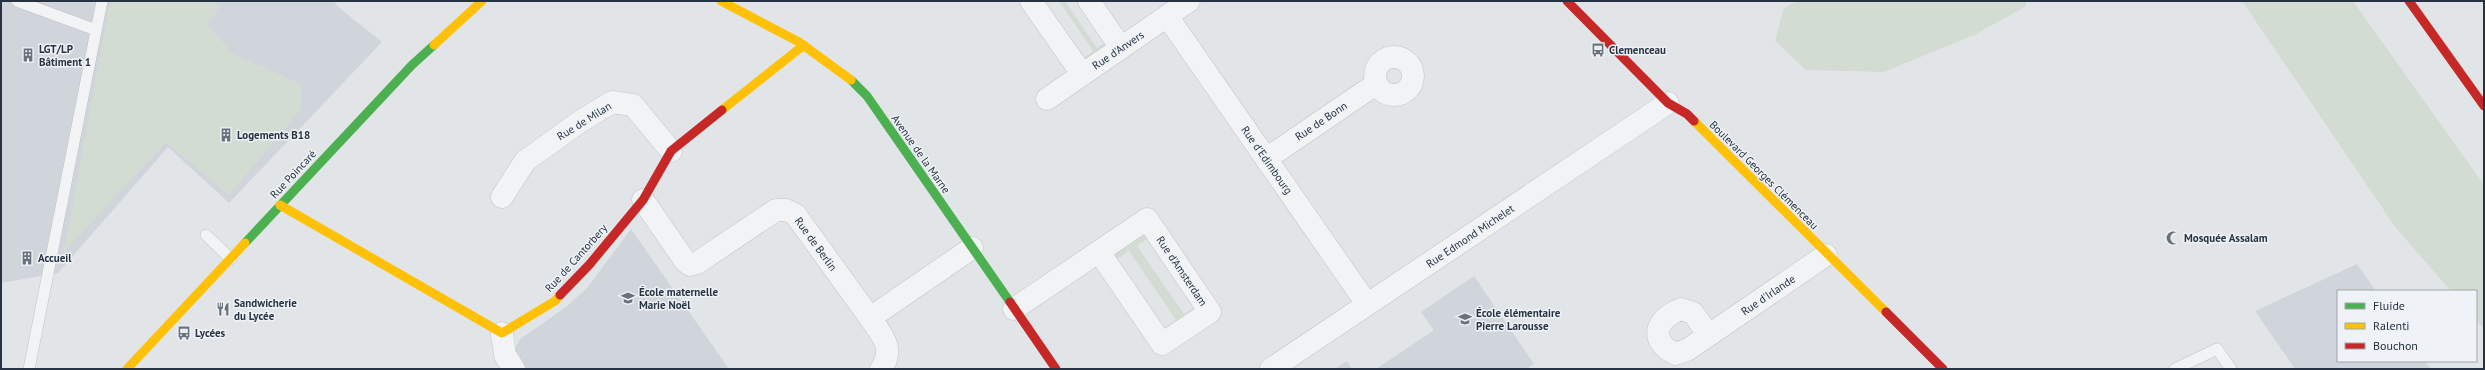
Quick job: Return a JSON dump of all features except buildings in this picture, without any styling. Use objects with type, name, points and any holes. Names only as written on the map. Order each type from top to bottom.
[{"type":"street","name":"Rue Poincaré","points":[[127,369],[412,65],[482,1]]},
{"type":"street","name":"Avenue de la Marne","points":[[721,1],[804,45],[836,67],[867,96],[1056,369]]},
{"type":"street","points":[[1031,1],[1082,74]]},
{"type":"street","points":[[1089,1],[1121,48]]},
{"type":"street","name":"Rue d'Anvers","points":[[1046,99],[1189,1]]},
{"type":"street","name":"Boulevard Georges Clémenceau","points":[[1567,1],[1668,103],[1687,114],[1943,369]]},
{"type":"street","points":[[2409,1],[2484,106]]},
{"type":"street","name":"Rue d'Edimbourg","points":[[1167,16],[1367,304]]},
{"type":"street","name":"Rue de Cantorbery","points":[[502,334],[555,301],[589,265],[643,200],[671,151],[804,45]]},
{"type":"street","name":"Rue de Bonn","points":[[1266,158],[1376,84]]},
{"type":"street","name":"Rue de Milan","points":[[502,197],[525,161],[580,121],[612,102],[633,105],[671,151]]},
{"type":"street","name":"Rue Edmond Michelet","points":[[1271,369],[1668,103]]},
{"type":"street","name":"Rue de Berlin","points":[[643,200],[685,262],[690,265],[697,263],[776,210],[786,210],[795,214],[870,318]]},
{"type":"street","points":[[280,205],[502,334],[505,355],[514,369]]},
{"type":"street","name":"Rue d'Amsterdam","points":[[1014,309],[1147,219],[1210,312],[1162,344],[1099,252]]},
{"type":"street","points":[[881,369],[888,359],[888,349],[870,318],[972,248]]},
{"type":"street","name":"Rue d'Irlande","points":[[1710,335],[1826,254]]},
{"type":"lane","points":[[17,1],[96,30]]},
{"type":"lane","points":[[29,369],[102,1]]},
{"type":"lane","points":[[206,235],[231,259]]},
{"type":"lane","points":[[2175,369],[2217,349],[2231,369]]},
{"type":"shaded area","points":[[1,1],[334,1],[337,6],[382,42],[229,203],[168,147],[58,273],[1,283]]},
{"type":"shaded area","points":[[110,1],[216,1],[220,6],[208,25],[233,54],[301,84],[301,109],[229,195],[166,142],[64,252]]},
{"type":"shaded area","points":[[1059,1],[1065,1],[1097,48],[1109,40],[1111,44],[1087,63],[1082,59],[1093,51]]},
{"type":"shaded area","points":[[1797,1],[2026,1],[2025,7],[1974,35],[1884,72],[1806,70],[1775,41],[1784,8]]},
{"type":"shaded area","points":[[2242,1],[2353,1],[2484,185],[2484,329],[2477,321],[2477,290],[2450,290],[2396,228]]},
{"type":"shaded area","name":"École maternelle Marie Noël","points":[[631,229],[729,369],[527,369],[515,350],[519,340],[566,307],[587,288]]},
{"type":"shaded area","points":[[1143,233],[1149,237],[1137,246],[1184,314],[1197,306],[1198,309],[1167,331],[1164,328],[1176,320],[1129,251],[1117,259],[1115,256],[1115,252]]},
{"type":"shaded area","points":[[2357,264],[2375,290],[2337,290],[2337,362],[2426,362],[2431,369],[2295,369],[2255,311]]},
{"type":"shaded area","name":"École élémentaire Pierre Larousse","points":[[1474,276],[1534,364],[1526,369],[1376,369],[1434,330],[1421,312]]},
{"type":"shaded area","points":[[1347,361],[1352,369],[1335,369]]},
{"type":"traffic: fast","points":[[245,243],[412,65],[434,45]]},
{"type":"traffic: fast","points":[[851,80],[867,96],[1010,302]]},
{"type":"traffic: slow","points":[[434,45],[482,1]]},
{"type":"traffic: slow","points":[[721,1],[799,42],[851,80]]},
{"type":"traffic: slow","points":[[722,110],[804,45]]},
{"type":"traffic: slow","points":[[1694,121],[1886,312]]},
{"type":"traffic: slow","points":[[280,205],[502,333],[555,301],[560,295]]},
{"type":"traffic: slow","points":[[127,369],[245,243]]},
{"type":"traffic: jam","points":[[1567,1],[1668,103],[1687,114],[1694,121]]},
{"type":"traffic: jam","points":[[2409,1],[2484,106]]},
{"type":"traffic: jam","points":[[560,295],[589,265],[643,200],[671,151],[722,110]]},
{"type":"traffic: jam","points":[[1010,302],[1056,369]]},
{"type":"traffic: jam","points":[[1886,312],[1943,369]]},
{"type":"place","name":"Clemenceau","points":[[1598,50]]},
{"type":"place","name":"LGT/LP Bâtiment 1","points":[[28,55]]},
{"type":"place","name":"Logements B18","points":[[226,135]]},
{"type":"place","name":"Mosquée Assalam","points":[[2173,238]]},
{"type":"place","name":"Accueil","points":[[27,258]]},
{"type":"place","name":"École maternelle Marie Noël","points":[[628,298]]},
{"type":"place","name":"Sandwicherie du Lycée","points":[[223,309]]},
{"type":"place","name":"École élémentaire Pierre Larousse","points":[[1465,319]]},
{"type":"place","name":"Lycées","points":[[184,333]]}]
